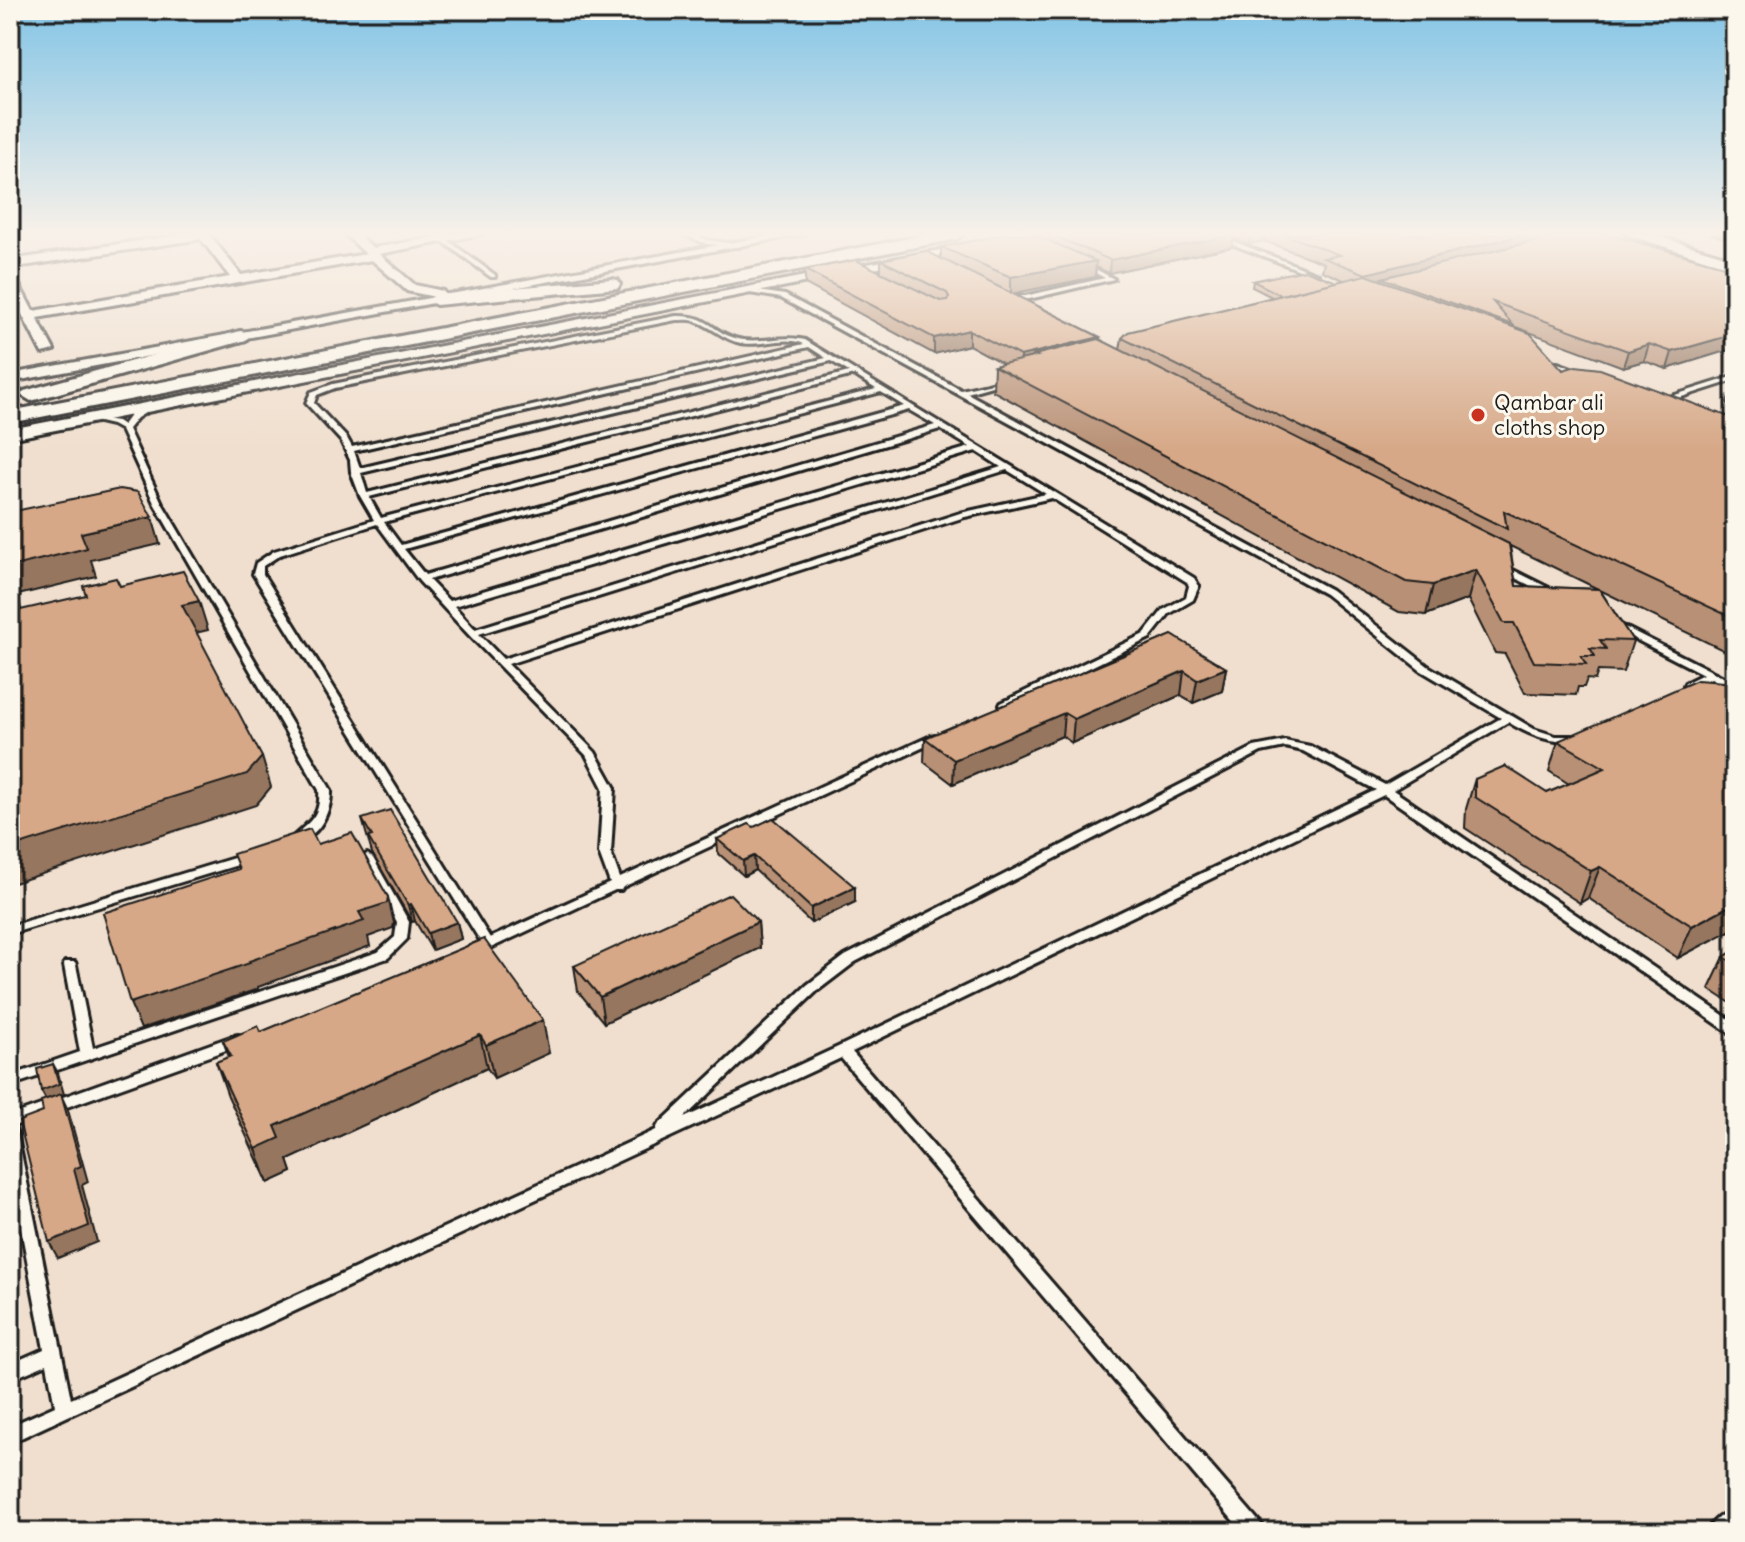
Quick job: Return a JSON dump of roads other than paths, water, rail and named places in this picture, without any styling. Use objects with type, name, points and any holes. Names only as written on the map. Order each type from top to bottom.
[{"type":"main road","points":[[10,401],[514,306]]},
{"type":"main road","points":[[10,417],[587,306]]},
{"type":"main road","points":[[473,328],[620,316]]},
{"type":"main road","points":[[10,401],[240,336]]},
{"type":"street","points":[[24,306],[47,350]]},
{"type":"street","points":[[29,315],[83,306]]},
{"type":"street","points":[[388,309],[393,306]]},
{"type":"street","points":[[10,378],[404,306]]},
{"type":"street","points":[[10,434],[670,306]]},
{"type":"lane","points":[[813,306],[961,392],[1328,592],[1424,668],[1530,731],[1555,739],[1579,738],[1592,732]]},
{"type":"lane","points":[[617,887],[605,853],[609,788],[602,770],[591,754],[422,579],[378,521],[364,496],[350,450],[310,403],[314,394],[333,386],[676,318],[703,319],[736,340],[792,338],[810,345],[1191,580],[1194,592],[1190,598],[1173,606],[1159,618],[1147,636],[999,708]]},
{"type":"lane","points":[[350,450],[810,345]]},
{"type":"lane","points":[[1539,358],[1583,374]]},
{"type":"lane","points":[[355,472],[832,359]]},
{"type":"lane","points":[[364,496],[855,373]]},
{"type":"lane","points":[[961,392],[1022,377]]},
{"type":"lane","points":[[1670,406],[1656,402],[1735,378]]},
{"type":"lane","points":[[488,944],[258,574],[263,561],[277,553],[378,521],[882,390]]},
{"type":"lane","points":[[399,548],[910,407]]},
{"type":"lane","points":[[124,429],[134,416],[149,408]]},
{"type":"lane","points":[[90,419],[107,421],[124,429],[158,503],[325,790],[327,803],[321,817],[308,832],[287,844]]},
{"type":"lane","points":[[422,579],[941,426]]},
{"type":"lane","points":[[446,605],[976,448]]},
{"type":"lane","points":[[472,633],[1008,467]]},
{"type":"lane","points":[[501,663],[963,515],[1054,495]]},
{"type":"lane","points":[[143,506],[158,503]]},
{"type":"lane","points":[[1487,560],[1557,596]]},
{"type":"lane","points":[[1598,617],[1735,687]]},
{"type":"lane","points":[[1683,687],[1710,675]]},
{"type":"lane","points":[[12,1432],[843,1051],[1385,790],[1508,718]]},
{"type":"lane","points":[[460,956],[617,887],[942,735]]},
{"type":"lane","points":[[654,1137],[812,988],[850,959],[1258,749],[1285,744],[1306,748],[1385,790],[1735,1030]]},
{"type":"lane","points":[[10,930],[264,853]]},
{"type":"lane","points":[[10,1081],[383,955],[401,939],[403,922],[367,858]]},
{"type":"lane","points":[[70,965],[87,1055]]},
{"type":"lane","points":[[10,1122],[245,1037]]},
{"type":"lane","points":[[843,1051],[1255,1532]]},
{"type":"lane","points":[[10,1133],[64,1409]]},
{"type":"lane","points":[[10,1372],[53,1353]]},
{"type":"lane","points":[[1716,1532],[1735,1517]]},
{"type":"place","name":"Qambar ali cloths shop","points":[[1478,415]]}]
